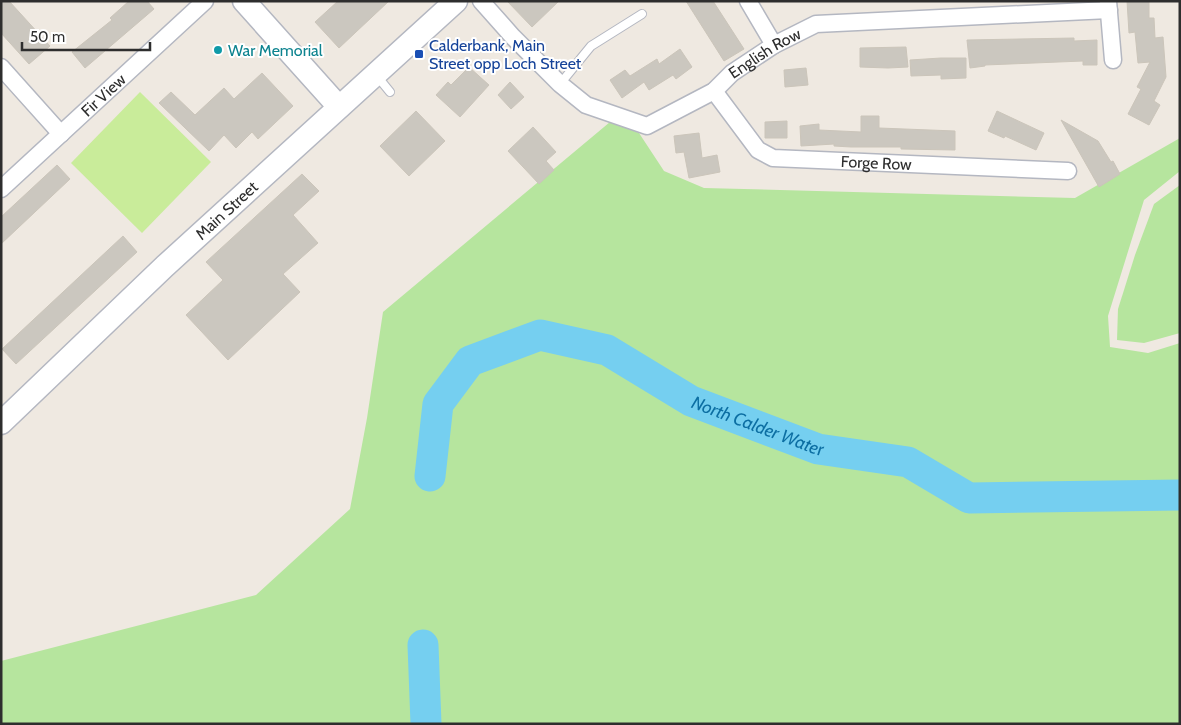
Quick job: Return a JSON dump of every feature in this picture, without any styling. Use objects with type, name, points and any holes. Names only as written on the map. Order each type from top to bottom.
[{"type":"main road","points":[[244,1],[339,107]]},
{"type":"main road","name":"Main Street","points":[[1,423],[166,266],[456,1]]},
{"type":"street","name":"Fir View","points":[[1,189],[205,1]]},
{"type":"street","name":"English Row","points":[[481,1],[560,84],[586,105],[647,126],[714,91],[732,73],[774,45],[816,24],[1109,6],[1113,60]]},
{"type":"street","points":[[748,1],[774,45]]},
{"type":"street","points":[[1,68],[61,134]]},
{"type":"street","name":"Forge Row","points":[[714,91],[758,150],[774,158],[1068,171]]},
{"type":"lane","points":[[560,84],[591,46],[642,14]]},
{"type":"lane","points":[[375,75],[390,92]]},
{"type":"green space","points":[[140,92],[211,162],[142,233],[71,163]]},
{"type":"green space","points":[[610,122],[639,133],[664,171],[704,188],[1075,198],[1180,138],[1180,171],[1144,200],[1108,316],[1110,347],[1148,353],[1180,343],[1180,724],[1,724],[1,661],[256,595],[350,509],[367,418],[383,312]]},
{"type":"green space","points":[[1180,185],[1180,333],[1144,343],[1117,340],[1118,309],[1154,204]]},
{"type":"building","points":[[1,1],[9,1],[50,46],[29,64],[1,33]]},
{"type":"building","points":[[129,1],[147,1],[154,9],[85,68],[72,52],[112,20],[110,18]]},
{"type":"building","points":[[338,1],[389,1],[339,48],[315,22]]},
{"type":"building","points":[[507,1],[559,1],[532,27]]},
{"type":"building","points":[[686,1],[713,1],[744,49],[724,61]]},
{"type":"building","points":[[1127,1],[1149,1],[1149,18],[1154,18],[1155,38],[1163,37],[1166,77],[1154,101],[1160,105],[1149,125],[1128,114],[1141,89],[1137,87],[1150,62],[1138,63],[1135,32],[1129,33]]},
{"type":"building","points":[[1074,38],[1074,41],[1097,40],[1097,65],[1083,65],[1083,61],[985,65],[970,68],[967,40]]},
{"type":"building","points":[[906,47],[908,67],[860,67],[860,48]]},
{"type":"building","points":[[680,49],[692,67],[676,79],[673,75],[649,90],[644,82],[622,98],[610,80],[625,70],[630,76],[657,59],[659,64]]},
{"type":"building","points":[[966,58],[966,78],[941,79],[941,75],[911,76],[910,60]]},
{"type":"building","points":[[469,67],[489,85],[460,117],[436,95],[448,82],[451,85]]},
{"type":"building","points":[[806,68],[808,85],[785,87],[784,70]]},
{"type":"building","points":[[262,73],[293,106],[258,139],[252,132],[236,148],[224,135],[209,151],[159,103],[171,92],[195,115],[224,88],[234,99]]},
{"type":"building","points":[[510,82],[524,97],[511,109],[498,95]]},
{"type":"building","points":[[416,111],[445,141],[409,176],[380,146]]},
{"type":"building","points":[[997,111],[1044,133],[1036,150],[1005,136],[1004,138],[988,131]]},
{"type":"building","points":[[861,116],[879,116],[879,128],[955,131],[955,150],[851,147],[834,146],[834,144],[801,146],[800,126],[819,124],[819,130],[861,132]]},
{"type":"building","points":[[1061,120],[1098,141],[1120,174],[1099,187]]},
{"type":"building","points":[[787,121],[787,138],[765,138],[765,122]]},
{"type":"building","points":[[533,127],[556,152],[546,161],[554,170],[539,184],[508,151]]},
{"type":"building","points":[[699,133],[702,158],[717,155],[720,172],[689,178],[684,152],[676,153],[674,136]]},
{"type":"building","points":[[57,165],[70,179],[1,244],[1,217]]},
{"type":"building","points":[[302,174],[319,191],[293,215],[318,243],[283,274],[300,292],[228,360],[186,315],[223,280],[206,262]]},
{"type":"building","points":[[123,236],[137,252],[16,364],[2,349]]},
{"type":"waterway","name":"North Calder Water","points":[[430,476],[438,404],[470,361],[540,335],[607,350],[691,401],[818,449],[908,462],[969,498],[1180,495]]},
{"type":"waterway","name":"North Calder Water","points":[[423,645],[426,724]]},
{"type":"place","name":"War Memorial","points":[[218,50]]},
{"type":"place","name":"Calderbank, Main Street opp Loch Street","points":[[419,54]]}]
